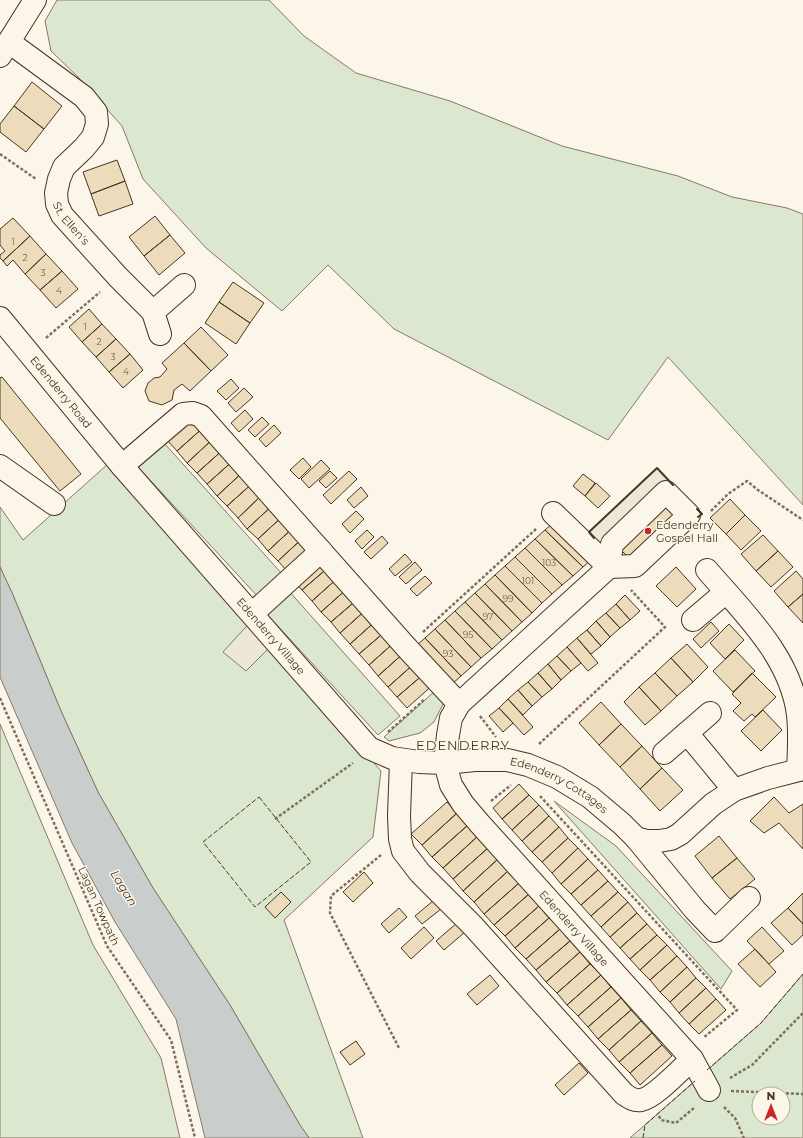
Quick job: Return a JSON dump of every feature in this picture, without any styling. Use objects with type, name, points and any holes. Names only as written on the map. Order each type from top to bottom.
[{"type":"street","points":[[5,49],[35,0]]},
{"type":"street","name":"St. Ellen's","points":[[5,49],[84,97],[96,112],[97,124],[94,137],[64,167],[59,179],[56,193],[57,204],[62,215],[118,277],[153,312],[160,334]]},
{"type":"street","points":[[153,312],[184,285]]},
{"type":"street","name":"Edenderry Road","points":[[0,318],[122,466]]},
{"type":"street","points":[[122,466],[183,414],[193,413],[201,416],[406,647],[442,685],[463,701]]},
{"type":"street","points":[[0,466],[54,504]]},
{"type":"street","name":"Edenderry Village","points":[[122,466],[369,748],[392,758],[401,760],[445,763]]},
{"type":"street","points":[[553,513],[609,567]]},
{"type":"street","points":[[252,614],[321,551]]},
{"type":"street","name":"Edenderry Village","points":[[609,567],[463,701],[451,718],[445,763],[451,785],[472,814],[689,1056],[709,1090]]},
{"type":"street","points":[[636,838],[647,841],[671,839],[680,834],[713,804],[734,790],[748,784],[801,770],[798,714],[785,671],[774,651],[707,570]]},
{"type":"street","points":[[693,620],[726,592]]},
{"type":"street","points":[[664,753],[710,713]]},
{"type":"street","points":[[687,733],[734,790]]},
{"type":"street","points":[[401,760],[399,801],[400,839],[403,851],[420,873],[473,926],[624,1094],[632,1099],[642,1100],[652,1095],[689,1056]]},
{"type":"street","name":"Edenderry Cottages","points":[[445,763],[474,760],[507,760],[528,765],[557,777],[590,798],[622,824],[636,838],[714,931],[749,898]]},
{"type":"path","points":[[0,154],[56,193]]},
{"type":"path","points":[[29,353],[118,277]]},
{"type":"path","points":[[406,647],[553,513]]},
{"type":"path","points":[[534,748],[666,627],[609,567]]},
{"type":"path","points":[[275,818],[359,759],[369,748],[442,685]]},
{"type":"path","name":"Lagan Towpath","points":[[0,698],[107,946],[171,1040],[195,1138]]},
{"type":"path","points":[[463,701],[500,742]]},
{"type":"path","points":[[489,802],[516,780]]},
{"type":"path","points":[[538,794],[737,1010],[689,1056]]},
{"type":"path","points":[[399,1048],[330,913],[331,896],[400,839]]},
{"type":"path","points":[[652,1095],[653,1106],[661,1120],[676,1123],[693,1109],[709,1090],[752,1066],[803,1013]]},
{"type":"path","points":[[709,1090],[803,1094]]},
{"type":"path","points":[[709,1090],[735,1118],[744,1138]]},
{"type":"green space","points":[[57,0],[269,0],[304,36],[356,73],[450,101],[562,146],[678,176],[732,197],[787,208],[803,214],[803,505],[668,357],[608,440],[394,329],[328,265],[282,311],[206,248],[143,179],[122,126],[79,78],[51,51],[45,21]]},
{"type":"green space","points":[[164,443],[283,575],[260,599],[138,467]]},
{"type":"green space","points":[[109,463],[381,771],[373,837],[284,920],[363,1138],[309,1138],[300,1125],[230,1005],[153,888],[98,792],[61,711],[0,567],[0,507],[23,540]]},
{"type":"green space","points":[[288,590],[400,716],[378,735],[265,612]]},
{"type":"green space","points":[[436,690],[446,698],[434,722],[420,733],[389,741],[384,737]]},
{"type":"green space","points":[[0,724],[93,945],[161,1058],[180,1138],[0,1138]]},
{"type":"green space","points":[[554,801],[616,846],[732,971],[721,989]]},
{"type":"green space","points":[[803,974],[803,1138],[630,1138],[761,1023]]},
{"type":"shaded area","points":[[657,468],[671,482],[602,547],[589,532]]},
{"type":"shaded area","points":[[255,617],[276,641],[246,671],[223,652]]},
{"type":"water","name":"Lagan","points":[[0,567],[61,711],[98,792],[153,888],[230,1005],[309,1138],[205,1138],[176,1019],[115,922],[72,843],[0,677]]},
{"type":"building","points":[[32,82],[62,106],[44,129],[14,106]]},
{"type":"building","points":[[14,106],[44,129],[26,152],[0,132],[0,124]]},
{"type":"building","points":[[117,160],[125,181],[91,194],[83,172]]},
{"type":"building","points":[[125,181],[133,204],[99,216],[91,194]]},
{"type":"building","points":[[155,216],[170,235],[144,256],[129,237]]},
{"type":"building","points":[[13,218],[30,236],[3,261],[0,258],[0,255],[5,251],[0,245],[0,229]]},
{"type":"building","points":[[170,235],[185,253],[159,275],[144,256]]},
{"type":"building","points":[[30,236],[46,254],[25,274],[13,260],[7,266],[3,261]]},
{"type":"building","points":[[46,254],[62,271],[40,290],[25,274]]},
{"type":"building","points":[[62,271],[78,289],[56,308],[40,290]]},
{"type":"building","points":[[233,282],[264,303],[250,323],[219,302]]},
{"type":"building","points":[[219,302],[250,323],[236,344],[205,323]]},
{"type":"building","points":[[89,309],[102,324],[82,342],[69,327]]},
{"type":"building","points":[[102,324],[116,339],[96,357],[82,342]]},
{"type":"building","points":[[201,327],[228,355],[211,371],[184,343]]},
{"type":"building","points":[[116,339],[130,354],[109,372],[96,357]]},
{"type":"building","points":[[184,343],[211,371],[190,391],[182,384],[174,390],[172,400],[162,405],[149,401],[145,391],[148,383],[154,378],[160,377],[167,369],[162,363]]},
{"type":"building","points":[[130,354],[143,370],[123,388],[109,372]]},
{"type":"building","points":[[2,377],[81,474],[60,491],[0,418],[0,378]]},
{"type":"building","points":[[231,379],[239,388],[226,400],[217,391]]},
{"type":"building","points":[[244,388],[253,397],[236,412],[228,403]]},
{"type":"building","points":[[245,410],[253,419],[239,432],[231,423]]},
{"type":"building","points":[[195,415],[205,426],[177,451],[167,440]]},
{"type":"building","points":[[262,417],[269,424],[255,437],[248,430]]},
{"type":"building","points":[[274,425],[281,433],[266,447],[259,439]]},
{"type":"building","points":[[205,426],[215,437],[187,463],[177,451]]},
{"type":"building","points":[[215,437],[225,448],[197,473],[187,463]]},
{"type":"building","points":[[225,448],[235,459],[207,484],[197,473]]},
{"type":"building","points":[[303,458],[311,467],[299,479],[290,470]]},
{"type":"building","points":[[235,459],[245,470],[217,496],[207,484]]},
{"type":"building","points":[[321,460],[330,469],[309,488],[301,479]]},
{"type":"building","points":[[245,470],[255,481],[227,506],[217,496]]},
{"type":"building","points":[[330,471],[337,478],[326,488],[319,481]]},
{"type":"building","points":[[349,471],[357,479],[331,504],[323,495]]},
{"type":"building","points":[[583,474],[595,483],[585,496],[573,486]]},
{"type":"building","points":[[255,481],[265,492],[238,518],[227,506]]},
{"type":"building","points":[[596,483],[610,496],[598,508],[585,496]]},
{"type":"building","points":[[361,487],[368,496],[354,508],[347,500]]},
{"type":"building","points":[[265,492],[275,503],[247,529],[238,518]]},
{"type":"building","points":[[730,499],[745,515],[726,534],[710,518]]},
{"type":"building","name":"Edenderry Gospel Hall","points":[[665,502],[679,516],[631,560],[618,547]]},
{"type":"building","points":[[275,503],[285,514],[258,539],[247,529]]},
{"type":"building","points":[[356,511],[364,519],[350,533],[342,524]]},
{"type":"building","points":[[285,514],[296,525],[268,551],[258,539]]},
{"type":"building","points":[[745,515],[761,531],[741,550],[726,534]]},
{"type":"building","points":[[555,521],[593,558],[583,567],[545,530]]},
{"type":"building","points":[[296,525],[305,536],[278,561],[268,551]]},
{"type":"building","points":[[367,530],[374,537],[362,549],[355,541]]},
{"type":"building","points":[[545,530],[583,567],[573,576],[535,539]]},
{"type":"building","points":[[763,535],[778,551],[756,571],[741,554]]},
{"type":"building","points":[[305,536],[315,547],[288,572],[278,561]]},
{"type":"building","points":[[382,536],[388,543],[371,559],[364,552]]},
{"type":"building","points":[[535,539],[573,576],[562,585],[525,548]]},
{"type":"building","points":[[525,548],[562,585],[552,594],[515,557]]},
{"type":"building","points":[[778,551],[793,567],[771,587],[756,571]]},
{"type":"building","points":[[405,554],[412,562],[395,576],[389,569]]},
{"type":"building","points":[[321,555],[330,566],[302,590],[293,580]]},
{"type":"building","points":[[515,557],[552,594],[542,603],[505,566]]},
{"type":"building","points":[[415,562],[422,570],[406,584],[399,577]]},
{"type":"building","points":[[330,566],[340,576],[312,601],[302,590]]},
{"type":"building","points":[[505,566],[542,603],[532,613],[495,575]]},
{"type":"building","points":[[676,567],[696,589],[677,607],[656,586]]},
{"type":"building","points":[[796,571],[803,579],[803,594],[788,607],[774,591]]},
{"type":"building","points":[[495,575],[532,613],[522,622],[485,584]]},
{"type":"building","points":[[340,576],[349,587],[321,612],[312,601]]},
{"type":"building","points":[[425,576],[432,583],[417,596],[410,589]]},
{"type":"building","points":[[485,584],[522,622],[512,631],[475,593]]},
{"type":"building","points":[[349,587],[359,598],[331,622],[321,612]]},
{"type":"building","points":[[475,593],[512,631],[502,640],[465,602]]},
{"type":"building","points":[[803,594],[803,623],[788,607]]},
{"type":"building","points":[[625,595],[640,611],[630,620],[616,604]]},
{"type":"building","points":[[359,598],[368,608],[340,633],[331,622]]},
{"type":"building","points":[[465,602],[502,640],[492,649],[455,611]]},
{"type":"building","points":[[616,604],[630,620],[620,628],[606,613]]},
{"type":"building","points":[[368,608],[378,619],[350,644],[340,633]]},
{"type":"building","points":[[455,611],[492,649],[481,658],[445,620]]},
{"type":"building","points":[[606,613],[620,628],[610,637],[596,621]]},
{"type":"building","points":[[378,619],[387,630],[359,654],[350,644]]},
{"type":"building","points":[[445,620],[481,658],[471,667],[435,629]]},
{"type":"building","points":[[596,621],[610,637],[601,646],[587,630]]},
{"type":"building","points":[[711,622],[719,631],[701,648],[693,639]]},
{"type":"building","points":[[729,624],[744,640],[725,659],[710,643]]},
{"type":"building","points":[[435,629],[471,667],[461,676],[425,638]]},
{"type":"building","points":[[387,630],[397,640],[369,665],[359,654]]},
{"type":"building","points":[[587,630],[601,646],[591,654],[577,638]]},
{"type":"building","points":[[425,638],[461,676],[451,685],[415,647]]},
{"type":"building","points":[[577,638],[598,663],[588,671],[567,647]]},
{"type":"building","points":[[397,640],[406,651],[378,676],[369,665]]},
{"type":"building","points":[[687,644],[708,667],[693,682],[671,658]]},
{"type":"building","points":[[567,647],[581,663],[571,671],[557,656]]},
{"type":"building","points":[[735,650],[755,671],[733,692],[713,671]]},
{"type":"building","points":[[406,651],[416,662],[388,687],[378,676]]},
{"type":"building","points":[[557,656],[571,671],[561,680],[548,664]]},
{"type":"building","points":[[671,658],[693,682],[677,696],[655,673]]},
{"type":"building","points":[[416,662],[425,673],[397,697],[388,687]]},
{"type":"building","points":[[548,664],[561,680],[552,689],[538,673]]},
{"type":"building","points":[[425,673],[435,683],[407,708],[397,697]]},
{"type":"building","points":[[538,673],[552,689],[542,697],[528,682]]},
{"type":"building","points":[[655,673],[677,696],[661,711],[639,687]]},
{"type":"building","points":[[752,673],[776,697],[755,717],[752,714],[744,721],[733,711],[741,703],[732,694]]},
{"type":"building","points":[[528,682],[542,697],[532,706],[518,690]]},
{"type":"building","points":[[639,687],[661,711],[645,725],[624,702]]},
{"type":"building","points":[[518,690],[532,706],[523,715],[508,699]]},
{"type":"building","points":[[508,699],[533,727],[524,735],[499,708]]},
{"type":"building","points":[[601,702],[621,724],[599,745],[579,723]]},
{"type":"building","points":[[499,708],[513,723],[503,732],[489,716]]},
{"type":"building","points":[[763,710],[782,730],[761,751],[741,731]]},
{"type":"building","points":[[621,724],[642,746],[620,767],[599,745]]},
{"type":"building","points":[[642,746],[662,768],[640,789],[620,767]]},
{"type":"building","points":[[662,768],[683,790],[660,811],[640,789]]},
{"type":"building","points":[[519,784],[529,795],[502,819],[493,808]]},
{"type":"building","points":[[529,795],[539,805],[512,830],[502,819]]},
{"type":"building","points":[[774,797],[789,813],[803,804],[803,849],[779,823],[764,833],[750,821]]},
{"type":"building","points":[[447,802],[457,813],[422,845],[411,834]]},
{"type":"building","points":[[539,805],[549,816],[522,841],[512,830]]},
{"type":"building","points":[[457,813],[468,825],[432,857],[422,845]]},
{"type":"building","points":[[549,816],[559,827],[532,852],[522,841]]},
{"type":"building","points":[[468,825],[478,836],[443,868],[432,857]]},
{"type":"building","points":[[559,827],[568,838],[542,862],[532,852]]},
{"type":"building","points":[[478,836],[488,848],[453,879],[443,868]]},
{"type":"building","points":[[719,836],[737,858],[712,878],[695,856]]},
{"type":"building","points":[[568,838],[578,848],[552,873],[542,862]]},
{"type":"building","points":[[488,848],[498,859],[463,891],[453,879]]},
{"type":"building","points":[[578,848],[588,859],[561,884],[552,873]]},
{"type":"building","points":[[737,858],[755,879],[730,899],[712,878]]},
{"type":"building","points":[[498,859],[508,871],[474,902],[463,891]]},
{"type":"building","points":[[588,859],[598,870],[571,894],[561,884]]},
{"type":"building","points":[[598,870],[608,881],[581,905],[571,894]]},
{"type":"building","points":[[508,871],[519,883],[484,914],[474,902]]},
{"type":"building","points":[[364,872],[373,883],[353,902],[343,892]]},
{"type":"building","points":[[608,881],[618,892],[591,916],[581,905]]},
{"type":"building","points":[[519,883],[529,894],[494,925],[484,914]]},
{"type":"building","points":[[281,892],[291,902],[275,918],[265,907]]},
{"type":"building","points":[[618,892],[628,902],[601,927],[591,916]]},
{"type":"building","points":[[803,893],[803,924],[788,908]]},
{"type":"building","points":[[529,894],[539,906],[505,936],[494,925]]},
{"type":"building","points":[[434,900],[441,909],[422,924],[415,916]]},
{"type":"building","points":[[628,902],[637,913],[610,937],[601,927]]},
{"type":"building","points":[[539,906],[549,918],[515,948],[505,936]]},
{"type":"building","points":[[399,908],[407,917],[389,933],[381,924]]},
{"type":"building","points":[[788,908],[803,924],[803,935],[792,945],[771,923]]},
{"type":"building","points":[[637,913],[647,924],[620,948],[610,937]]},
{"type":"building","points":[[549,918],[560,929],[526,959],[515,948]]},
{"type":"building","points":[[457,923],[465,932],[444,950],[436,941]]},
{"type":"building","points":[[647,924],[657,935],[630,959],[620,948]]},
{"type":"building","points":[[424,927],[434,938],[411,959],[401,948]]},
{"type":"building","points":[[762,927],[784,951],[769,964],[747,941]]},
{"type":"building","points":[[560,929],[570,941],[536,970],[526,959]]},
{"type":"building","points":[[657,935],[667,945],[640,970],[630,959]]},
{"type":"building","points":[[570,941],[580,952],[546,982],[536,970]]},
{"type":"building","points":[[667,945],[677,956],[650,980],[640,970]]},
{"type":"building","points":[[755,949],[776,972],[760,987],[738,964]]},
{"type":"building","points":[[580,952],[590,964],[557,993],[546,982]]},
{"type":"building","points":[[677,956],[687,967],[660,992],[650,980]]},
{"type":"building","points":[[590,964],[601,975],[567,1005],[557,993]]},
{"type":"building","points":[[687,967],[696,978],[670,1002],[660,992]]},
{"type":"building","points":[[490,975],[499,986],[477,1005],[467,994]]},
{"type":"building","points":[[601,975],[611,987],[578,1016],[567,1005]]},
{"type":"building","points":[[696,978],[706,988],[679,1013],[670,1002]]},
{"type":"building","points":[[611,987],[621,998],[588,1027],[578,1016]]},
{"type":"building","points":[[706,988],[716,999],[689,1024],[679,1013]]},
{"type":"building","points":[[621,998],[631,1010],[598,1039],[588,1027]]},
{"type":"building","points":[[716,999],[726,1010],[699,1034],[689,1024]]},
{"type":"building","points":[[631,1010],[641,1021],[609,1050],[598,1039]]},
{"type":"building","points":[[641,1021],[652,1033],[619,1062],[609,1050]]},
{"type":"building","points":[[652,1033],[662,1045],[630,1073],[619,1062]]},
{"type":"building","points":[[356,1041],[365,1054],[350,1065],[340,1052]]},
{"type":"building","points":[[662,1045],[672,1056],[640,1085],[630,1073]]},
{"type":"building","points":[[579,1063],[588,1073],[564,1095],[555,1085]]},
{"type":"fence","points":[[259,797],[311,862],[255,907],[203,842],[259,797]]},
{"type":"fence","points":[[707,1070],[761,1023],[803,974]]},
{"type":"fence","points":[[643,1138],[645,1125],[695,1081]]},
{"type":"wall","points":[[594,538],[589,532],[657,468],[673,485]]},
{"type":"wall","points":[[697,509],[702,514],[698,517]]},
{"type":"place","name":"Edenderry Gospel Hall","points":[[648,531]]},
{"type":"district","name":"EDENDERRY","points":[[463,745]]}]
